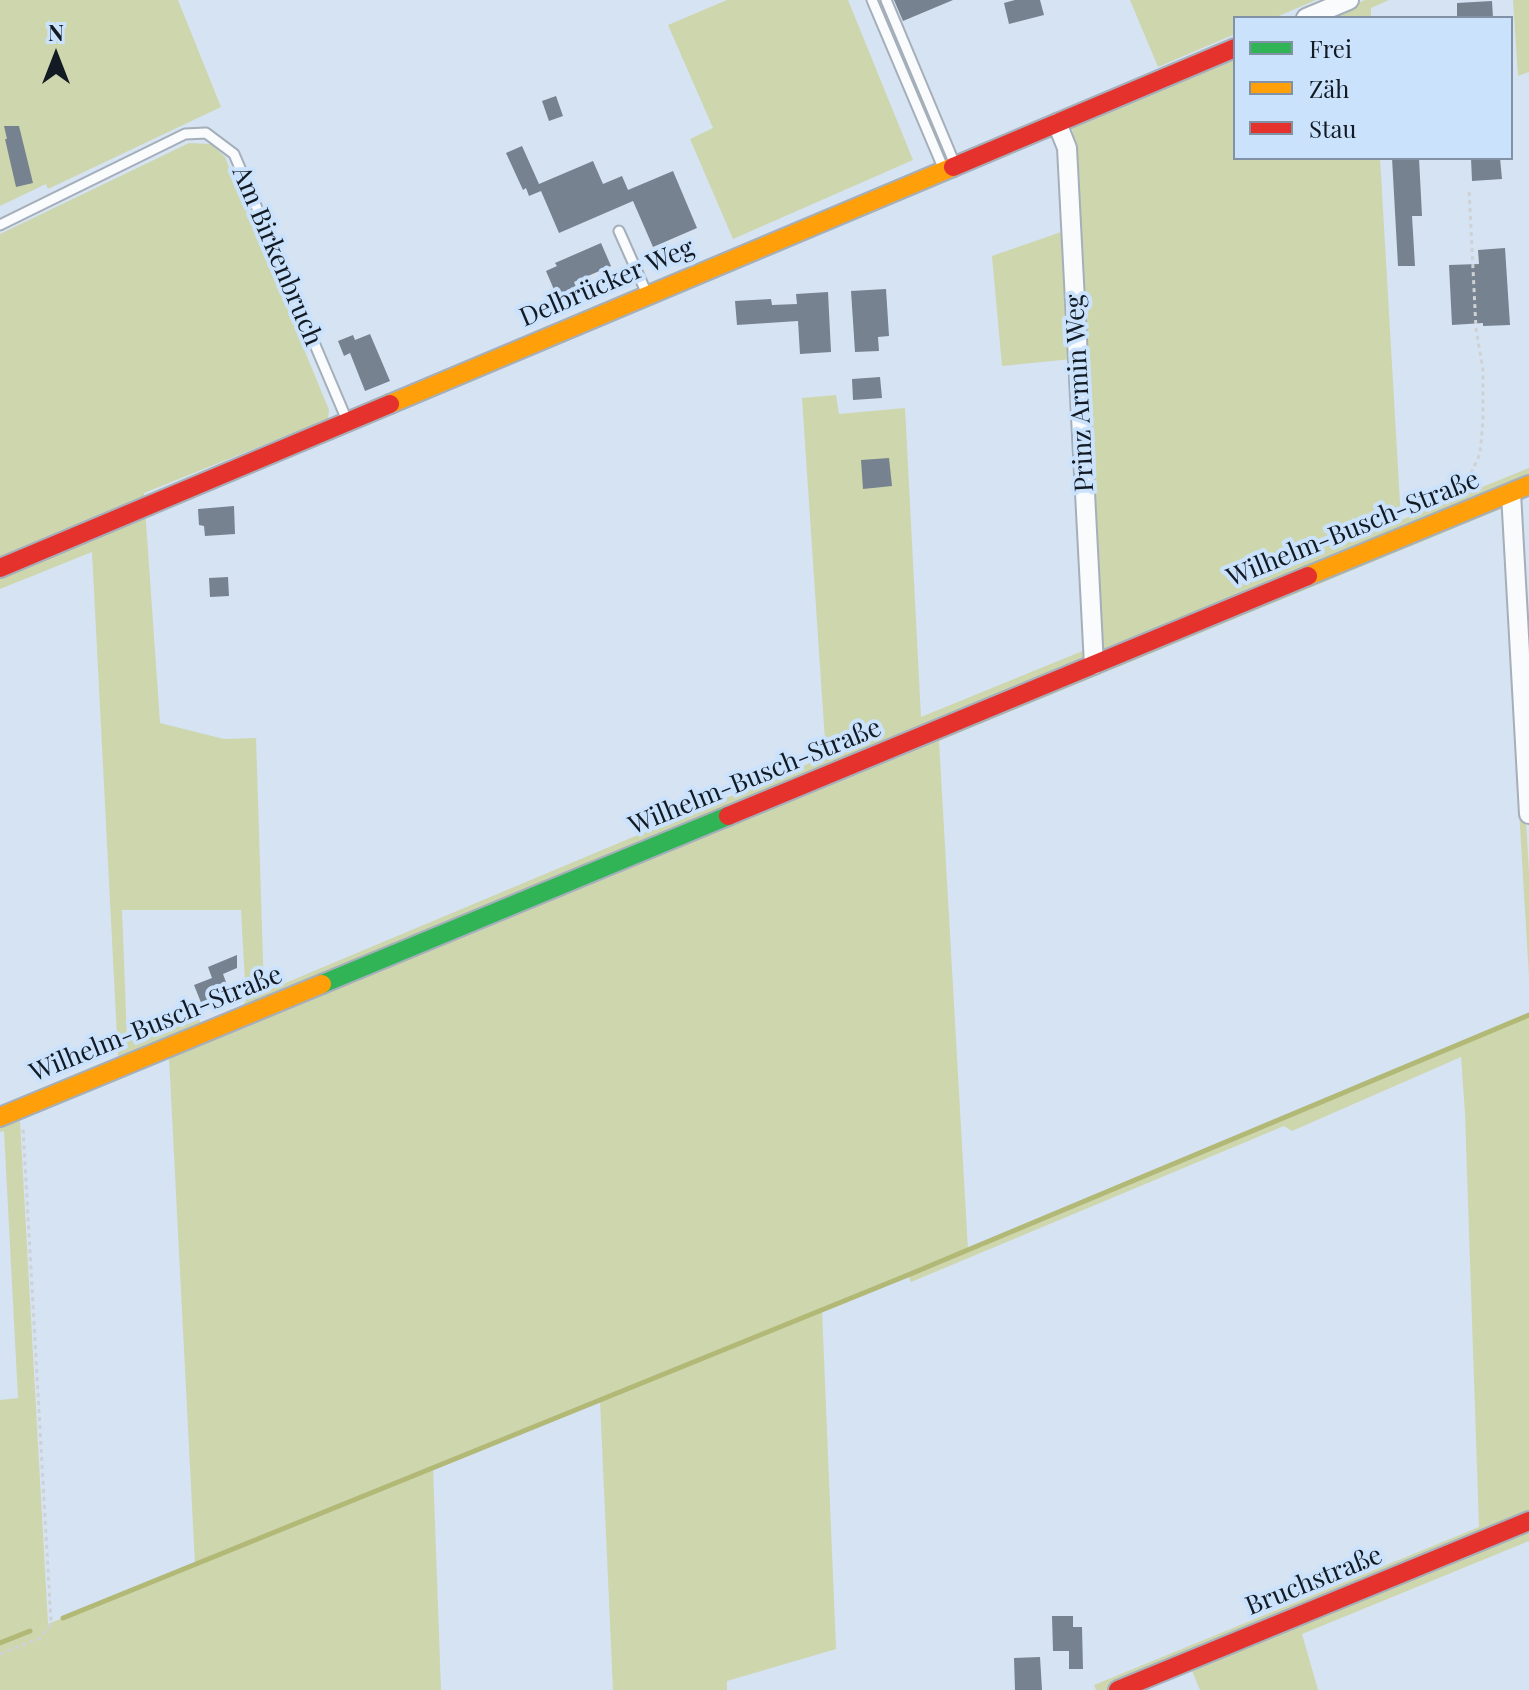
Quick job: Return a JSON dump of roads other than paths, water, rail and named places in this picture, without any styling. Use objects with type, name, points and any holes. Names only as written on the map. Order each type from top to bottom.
[{"type":"street","points":[[1311,16],[1349,0]]},
{"type":"street","name":"Delbrücker Weg","points":[[0,568],[1233,49]]},
{"type":"street","name":"Prinz Armin Weg","points":[[1057,123],[1067,148],[1094,665]]},
{"type":"street","name":"Wilhelm-Busch-Straße","points":[[0,1117],[1529,485]]},
{"type":"street","points":[[1511,493],[1529,814]]},
{"type":"street","name":"Bruchstraße","points":[[1118,1690],[1529,1521]]},
{"type":"lane","points":[[872,0],[950,167]]},
{"type":"lane","points":[[886,0],[950,167]]},
{"type":"lane","name":"Am Birkenbruch","points":[[0,225],[185,134],[206,133],[234,154],[347,422]]},
{"type":"lane","points":[[619,231],[647,294]]},
{"type":"waterway","points":[[63,1618],[908,1275],[1529,1015]]},
{"type":"waterway","points":[[0,1643],[30,1631]]}]
